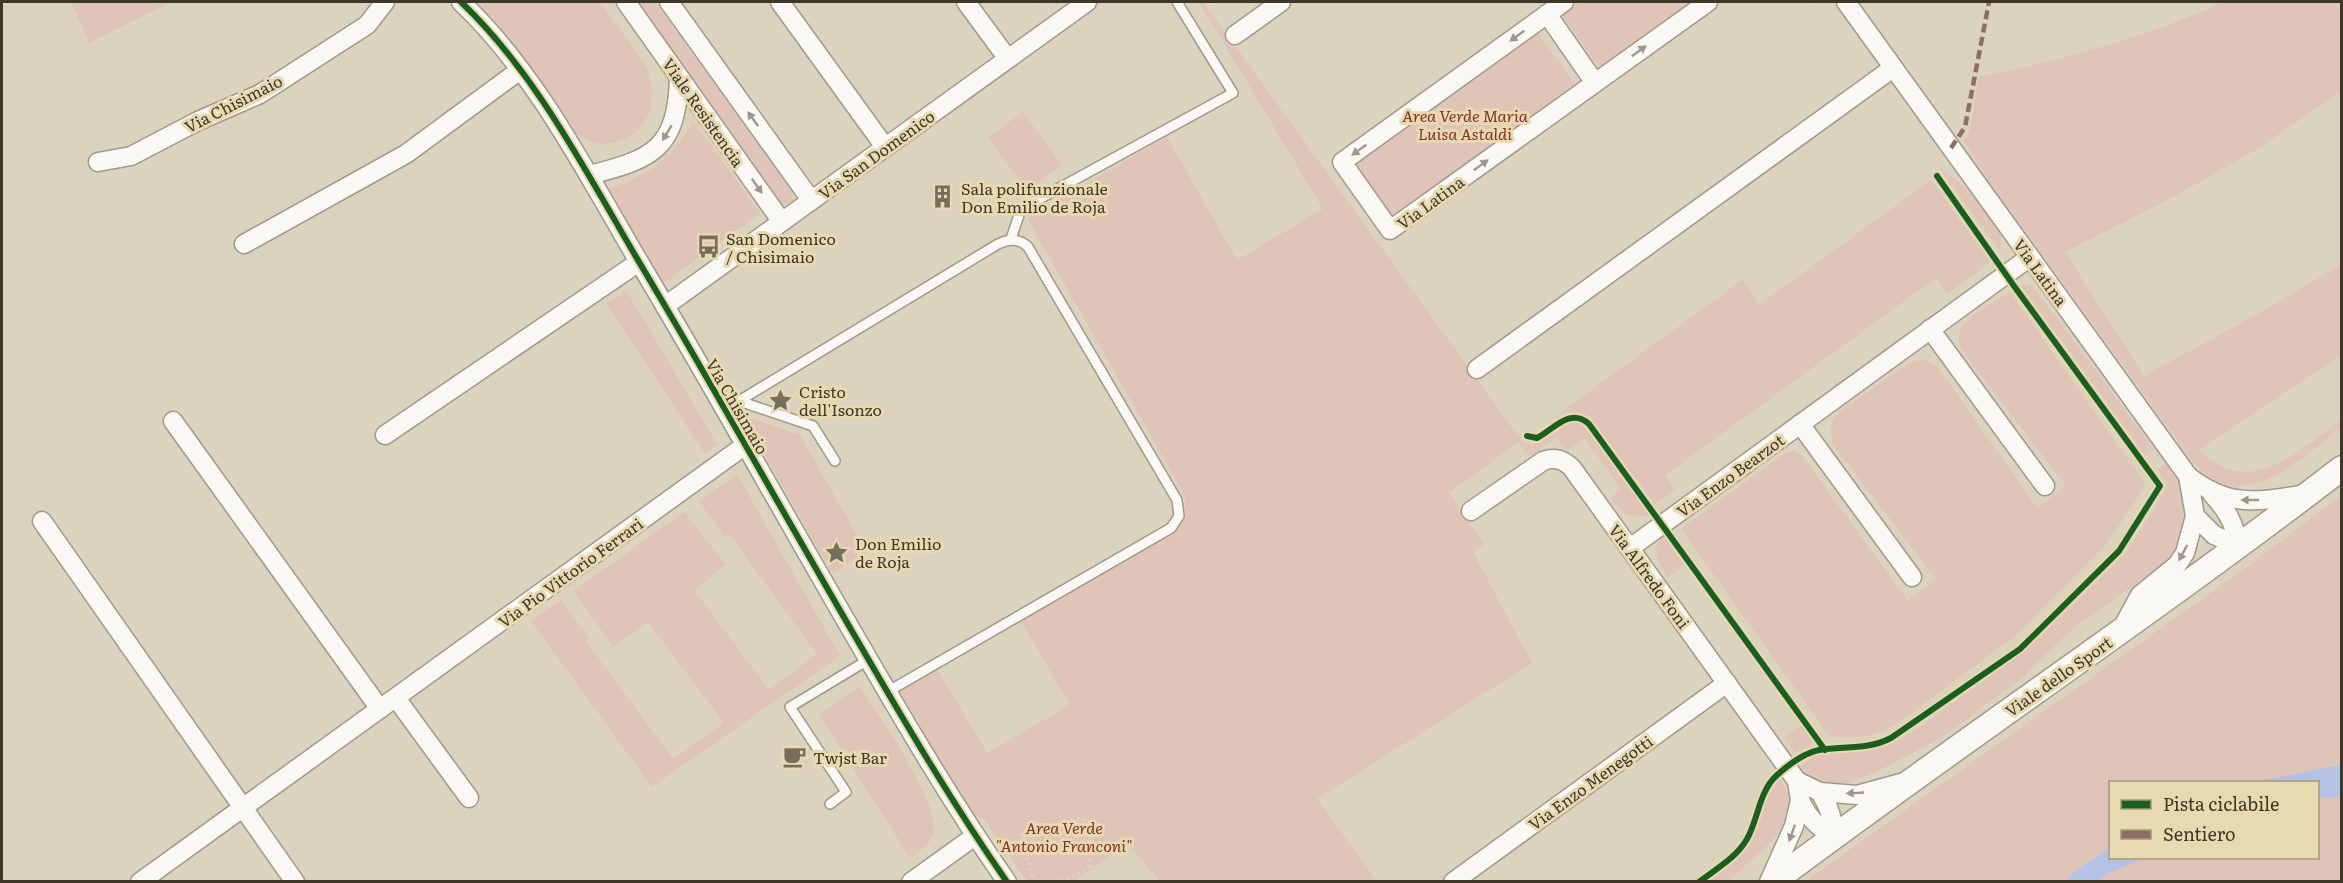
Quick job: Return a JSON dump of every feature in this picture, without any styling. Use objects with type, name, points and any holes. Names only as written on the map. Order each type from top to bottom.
[{"type":"street","name":"Via Chisimaio","points":[[98,162],[131,156],[198,121],[260,94],[367,25],[385,2]]},
{"type":"street","name":"Via Chisimaio","points":[[460,2],[489,31],[520,70],[590,175],[665,306],[732,405],[744,446],[868,660],[975,836],[1007,882]]},
{"type":"street","name":"Viale Resistencia","points":[[626,2],[782,222]]},
{"type":"street","points":[[669,2],[811,200]]},
{"type":"street","points":[[780,2],[885,147]]},
{"type":"street","points":[[966,2],[1008,59]]},
{"type":"street","name":"Via San Domenico","points":[[665,306],[1088,2]]},
{"type":"street","points":[[1235,35],[1281,2]]},
{"type":"street","name":"Via Latina","points":[[1564,2],[1342,162],[1390,230],[1708,2]]},
{"type":"street","name":"Via Latina","points":[[1846,2],[2188,476],[2212,494],[2231,519],[2238,546]]},
{"type":"street","points":[[1547,14],[1595,82]]},
{"type":"street","points":[[1477,369],[1893,68]]},
{"type":"street","points":[[244,244],[406,154],[520,70]]},
{"type":"street","points":[[590,175],[646,157],[658,146],[675,118],[679,77]]},
{"type":"street","name":"Via Enzo Bearzot","points":[[1630,548],[1930,330],[2010,280],[2030,257]]},
{"type":"street","points":[[385,435],[639,262]]},
{"type":"street","points":[[1930,330],[2045,486]]},
{"type":"street","points":[[173,422],[381,709]]},
{"type":"street","name":"Via Enzo Bearzot","points":[[1800,424],[1912,577]]},
{"type":"street","name":"Via Pio Vittorio Ferrari","points":[[140,882],[744,446]]},
{"type":"street","name":"Via Alfredo Foni","points":[[1471,511],[1535,465],[1552,458],[1559,459],[1572,468],[1789,772],[1806,814],[1816,825],[1833,836]]},
{"type":"street","name":"Viale dello Sport","points":[[1771,882],[1912,779],[2120,633],[2342,468]]},
{"type":"street","name":"Via Latina","points":[[2120,633],[2140,595],[2177,565],[2185,553],[2195,516],[2188,476]]},
{"type":"street","name":"Via Latina","points":[[2212,494],[2243,500],[2276,499],[2308,494]]},
{"type":"street","points":[[2195,516],[2214,535],[2238,546]]},
{"type":"street","points":[[42,521],[296,882]]},
{"type":"street","name":"Via Enzo Menegotti","points":[[1453,882],[1727,683]]},
{"type":"street","points":[[396,698],[469,798]]},
{"type":"street","name":"Via Alfredo Foni","points":[[1789,772],[1820,792],[1857,795],[1912,779]]},
{"type":"street","points":[[1820,792],[1834,824],[1833,836]]},
{"type":"street","name":"Via Alfredo Foni","points":[[1771,882],[1794,826],[1800,800]]},
{"type":"street","points":[[911,882],[975,836]]},
{"type":"lane","points":[[1011,239],[1021,209],[1233,93],[1177,2]]},
{"type":"lane","points":[[732,405],[998,244],[1011,239],[1024,243],[1028,247],[1177,500],[1180,512],[1178,520],[1171,528],[887,692]]},
{"type":"lane","points":[[732,405],[813,426],[835,461]]},
{"type":"lane","points":[[830,804],[846,792],[790,707],[868,660]]},
{"type":"path","points":[[1103,2],[1115,18]]},
{"type":"path","points":[[1811,2],[1862,72]]},
{"type":"path","points":[[1079,160],[1096,136],[1092,124],[1180,60],[1163,40],[1189,21]]},
{"type":"path","points":[[1595,82],[1683,205]]},
{"type":"path","points":[[1699,882],[1728,861],[1743,846],[1751,832],[1767,788],[1811,752],[1870,746],[1891,738],[2020,649],[2119,551],[2160,486],[1877,94]]},
{"type":"path","points":[[860,328],[855,307],[919,261],[869,194]]},
{"type":"path","points":[[1700,228],[1736,279]]},
{"type":"path","points":[[710,291],[718,303]]},
{"type":"path","points":[[819,353],[982,637]]},
{"type":"path","points":[[1527,436],[1537,438],[1566,418],[1582,419],[1589,424],[1825,750]]},
{"type":"path","points":[[835,461],[859,424]]},
{"type":"path","points":[[838,584],[876,562]]},
{"type":"path","points":[[1030,882],[1032,875],[1020,842],[1022,836],[1026,833],[1048,832],[1080,818],[1086,822],[1088,830],[1089,866],[1075,876],[1053,882]]},
{"type":"green space","points":[[71,2],[171,2],[89,43]]},
{"type":"green space","points":[[474,2],[600,2],[645,64],[652,88],[649,113],[644,123],[627,138],[605,144],[594,143],[574,132],[560,116],[517,49]]},
{"type":"green space","points":[[633,2],[655,2],[792,192],[793,200],[787,205],[780,205]]},
{"type":"green space","name":"Area Verde \"Antonio Franconi\"","points":[[1199,2],[1203,2],[1521,440],[1528,444],[1536,444],[1565,426],[1581,422],[1649,515],[1631,516],[1614,503],[1610,498],[1621,489],[1585,439],[1567,451],[1557,437],[1529,457],[1518,442],[1449,493],[1484,544],[1473,552],[1532,663],[1317,799],[1377,881],[1160,881],[1127,844],[1073,881],[1027,881],[984,819],[969,813],[897,686],[935,665],[987,753],[1070,705],[1018,616],[1179,524],[1186,512],[1184,494],[1027,218],[1167,137],[1237,260],[1323,209]]},
{"type":"green space","points":[[1581,2],[1690,2],[1599,67],[1562,15]]},
{"type":"green space","points":[[2223,2],[2341,2],[2341,92],[2254,151],[2177,195],[2065,252],[2144,376],[2263,311],[2341,264],[2341,355],[2198,450],[2217,464],[2236,471],[2254,471],[2272,466],[2290,457],[2341,420],[2341,428],[2311,452],[2276,475],[2257,483],[2239,486],[2221,483],[2203,472],[2187,454],[1992,185],[1964,141],[1970,130],[1979,77],[2103,47],[2164,27]]},
{"type":"green space","name":"Area Verde Maria Luisa Astaldi","points":[[1537,32],[1575,84],[1392,216],[1355,164]]},
{"type":"green space","points":[[1023,112],[1062,165],[1027,191],[988,137]]},
{"type":"green space","points":[[693,121],[760,213],[663,284],[608,189],[634,179],[658,164],[678,145]]},
{"type":"green space","points":[[1938,166],[1970,192],[1991,216],[2001,239],[1999,250]]},
{"type":"green space","points":[[1931,180],[1990,262],[1948,294],[1936,278],[1665,475],[1675,489],[1655,504],[1591,418],[1575,412],[1557,415],[1742,280],[1760,304]]},
{"type":"green space","points":[[2021,285],[2030,285],[2035,289],[2154,449],[2146,456]]},
{"type":"green space","points":[[626,290],[717,444],[705,454],[607,304]]},
{"type":"green space","points":[[2010,292],[2146,485],[2106,545],[2019,633],[1901,721],[1876,734],[1854,738],[1830,737],[1681,529],[1785,453],[1795,451],[1803,457],[1908,601],[1936,579],[1832,443],[1832,423],[1839,412],[1908,364],[1921,360],[1929,362],[1940,370],[2037,508],[2066,486],[1964,353],[1959,339],[1960,330],[1968,320]]},
{"type":"green space","points":[[742,415],[800,435],[867,553],[832,573]]},
{"type":"green space","points":[[2166,463],[2183,490],[2188,511],[2179,547],[2159,567],[2070,631],[2023,677],[1941,738],[1876,772],[1850,782],[1839,784],[1818,780],[1808,775],[1800,766],[1817,755],[1874,749],[1900,739],[1928,722],[2027,649],[2127,552],[2168,485],[2157,470]]},
{"type":"green space","points":[[737,474],[840,656],[652,787],[531,621],[561,600],[589,638],[586,641],[673,759],[724,723],[648,622],[613,647],[574,591],[684,512],[726,565],[694,590],[769,690],[817,654],[729,534],[724,537],[699,501]]},
{"type":"green space","points":[[2341,496],[2341,881],[1804,882],[2240,572]]},
{"type":"green space","points":[[1664,536],[1684,565],[1668,577],[1658,562],[1656,551],[1659,541]]},
{"type":"green space","points":[[860,686],[905,757],[927,799],[933,817],[934,831],[931,840],[910,858],[819,715]]},
{"type":"green space","points":[[1802,725],[1813,741],[1811,745],[1796,753],[1784,738]]},
{"type":"green space","points":[[1780,778],[1787,795],[1788,810],[1784,824],[1776,837],[1729,881],[1704,881],[1731,862],[1749,845],[1770,791]]},
{"type":"water","points":[[2341,765],[2341,797],[2319,798],[2319,781],[2256,781]]},
{"type":"water","points":[[2109,848],[2109,859],[2143,859],[2109,873],[2097,881],[2066,881],[2073,873]]},
{"type":"marked path","points":[[1951,148],[1965,127],[1989,2]]},
{"type":"cycle path","points":[[461,2],[515,62],[562,130],[892,700],[948,792],[1007,882]]},
{"type":"cycle path","points":[[1699,882],[1725,863],[1742,846],[1751,831],[1762,798],[1770,783],[1790,764],[1819,750],[1865,746],[1891,738],[2020,649],[2119,551],[2160,486],[1937,176]]},
{"type":"cycle path","points":[[1527,436],[1537,438],[1562,421],[1569,419],[1582,419],[1589,424],[1825,750]]},
{"type":"place","name":"Sala polifunzionale Don Emilio de Roja","points":[[943,197]]},
{"type":"place","name":"San Domenico / Chisimaio","points":[[708,247]]},
{"type":"place","name":"Cristo dell'Isonzo","points":[[781,400]]},
{"type":"place","name":"Don Emilio de Roja","points":[[837,552]]},
{"type":"place","name":"Twjst Bar","points":[[795,757]]}]
